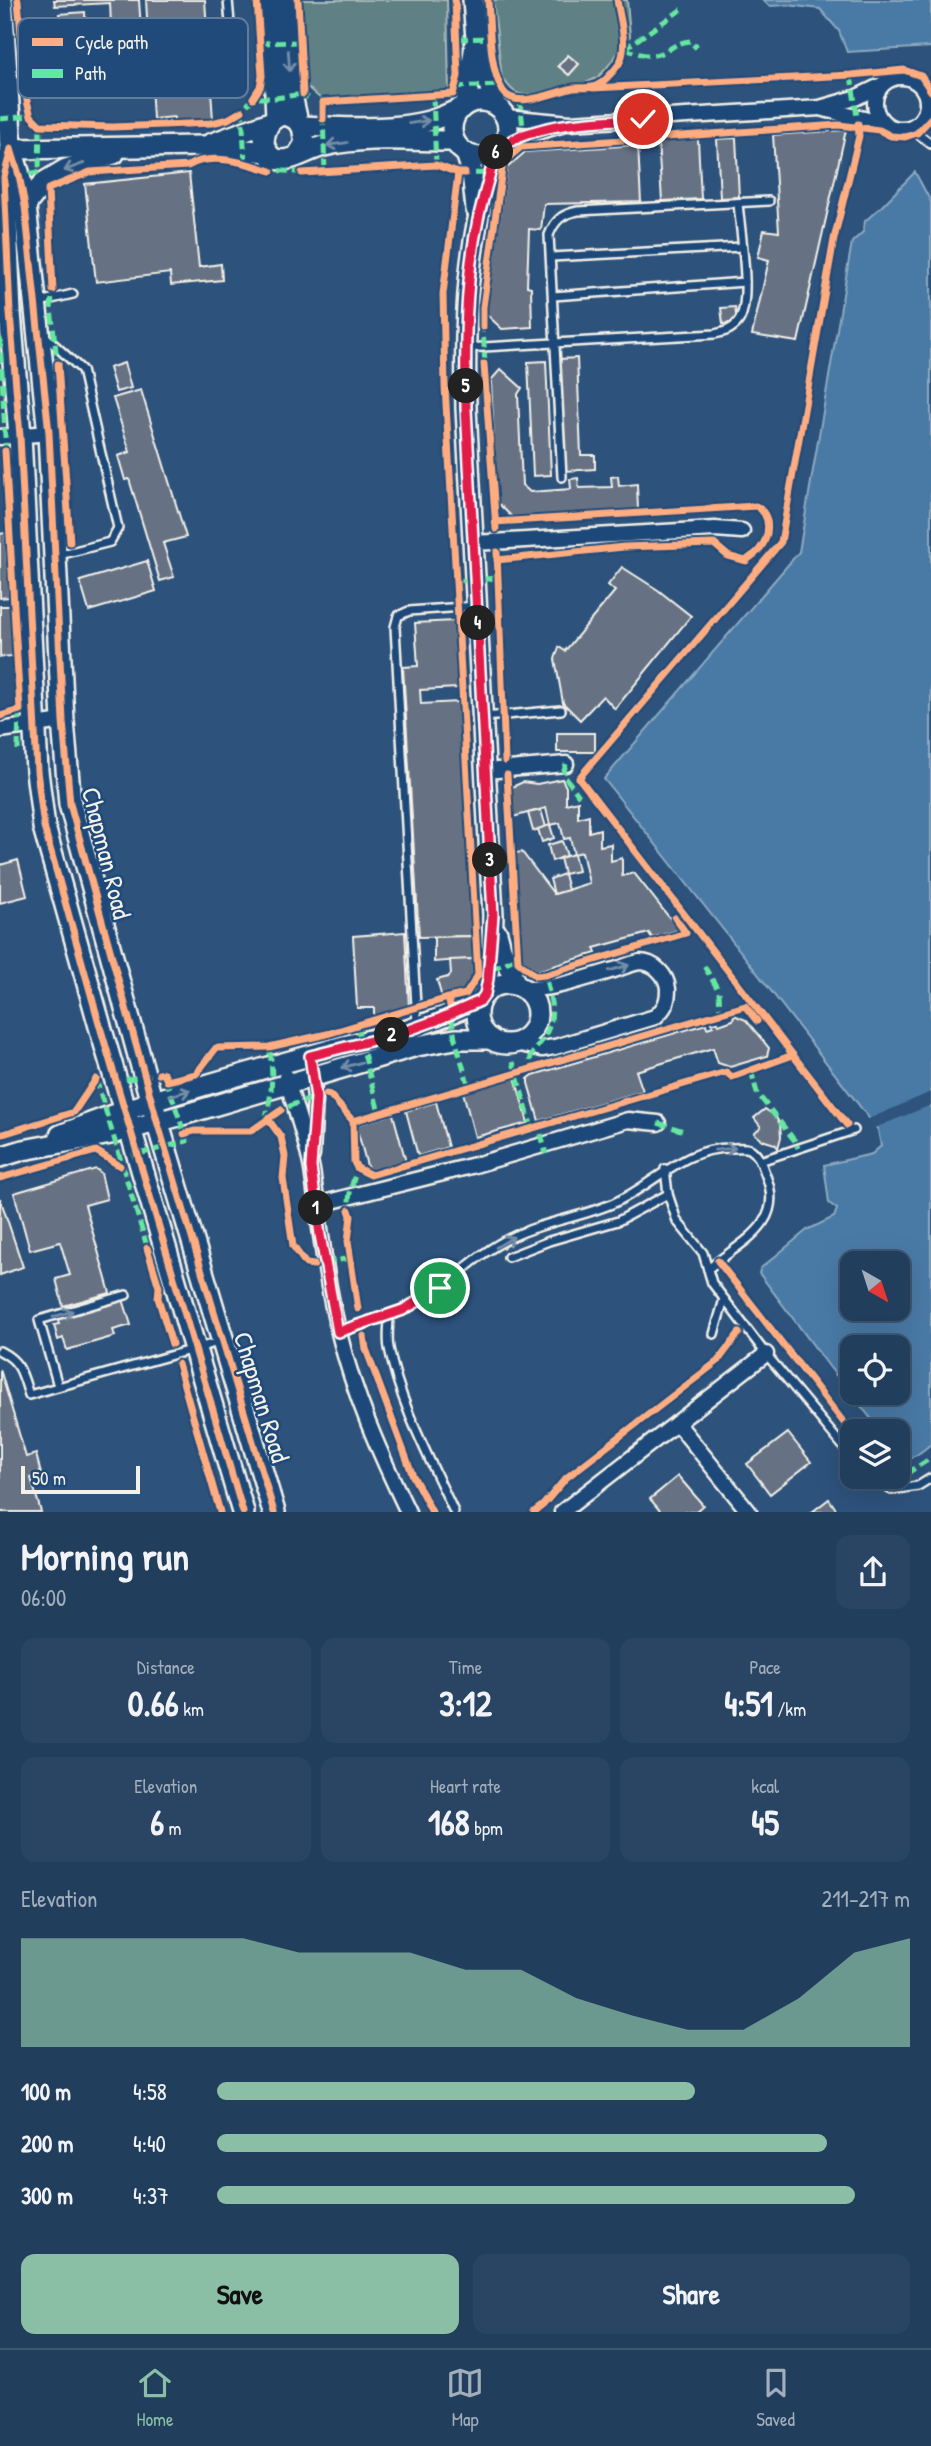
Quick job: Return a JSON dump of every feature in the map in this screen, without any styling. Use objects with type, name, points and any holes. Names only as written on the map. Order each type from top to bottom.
[{"type":"main road","name":"Chapman Road","points":[[1,0],[6,149],[4,250],[10,313],[10,437],[37,771],[44,827],[127,1120],[243,1511]]},
{"type":"main road","name":"Chapman Road","points":[[6,149],[19,175],[24,206],[49,433],[63,721],[70,804],[154,1112],[274,1511]]},
{"type":"street","points":[[268,152],[263,140],[264,133],[273,120],[271,0]]},
{"type":"street","points":[[285,0],[292,95],[306,137],[298,155]]},
{"type":"street","points":[[473,0],[475,38],[464,106],[452,124],[471,172],[478,220]]},
{"type":"street","points":[[475,38],[508,132],[499,149],[478,220],[469,287],[465,348],[493,915],[492,947],[483,998],[478,1009],[480,1026],[491,1039]]},
{"type":"street","points":[[6,149],[202,146],[268,152],[279,159],[286,159],[325,146],[389,140],[460,147],[482,157],[523,136],[569,123],[820,108],[855,98],[889,80],[905,78],[913,80],[924,91],[927,108],[924,117],[910,128],[892,128],[857,115],[820,108]]},
{"type":"street","points":[[882,85],[875,100],[875,108],[884,124]]},
{"type":"street","points":[[202,146],[288,117],[300,124],[368,127],[418,123],[479,101],[500,111],[569,123]]},
{"type":"street","points":[[24,206],[44,182],[66,169],[135,147]]},
{"type":"street","points":[[10,437],[49,433]]},
{"type":"street","points":[[474,543],[715,529],[742,531]]},
{"type":"street","points":[[0,730],[63,721]]},
{"type":"street","points":[[486,771],[566,764]]},
{"type":"street","points":[[493,915],[501,948],[520,987],[535,1001],[537,1018],[530,1034],[516,1043]]},
{"type":"street","points":[[0,1157],[154,1112],[283,1064],[418,1027],[483,998],[499,985],[554,987],[640,962],[656,967],[664,974],[668,984],[665,1008],[655,1017],[555,1047],[542,1049],[491,1039],[455,1039],[417,1046],[288,1084],[154,1112]]},
{"type":"street","points":[[310,1056],[316,1098],[311,1167]]},
{"type":"street","points":[[283,1064],[311,1167],[338,1332],[358,1398],[408,1511]]},
{"type":"street","points":[[316,1205],[475,1165],[628,1120],[658,1123]]},
{"type":"street","points":[[562,1511],[766,1354]]},
{"type":"street","points":[[677,1423],[749,1511]]},
{"type":"lane","points":[[228,0],[230,18]]},
{"type":"lane","points":[[910,128],[931,144]]},
{"type":"lane","points":[[562,477],[549,235],[552,225],[567,213],[769,201]]},
{"type":"lane","points":[[465,348],[715,334],[728,331],[737,324],[743,314],[745,282],[738,203]]},
{"type":"lane","points":[[551,257],[742,247]]},
{"type":"lane","points":[[553,296],[745,282]]},
{"type":"lane","points":[[35,303],[73,294]]},
{"type":"lane","points":[[38,329],[82,370],[118,528],[110,542],[55,556]]},
{"type":"lane","points":[[418,1027],[395,627],[398,616],[409,611],[477,606]]},
{"type":"lane","points":[[483,717],[561,710]]},
{"type":"lane","points":[[760,1161],[854,1130]]},
{"type":"lane","points":[[338,1332],[389,1315],[423,1299],[509,1238],[615,1202],[665,1169],[698,1153],[726,1147],[748,1148],[758,1155],[772,1202],[763,1226],[709,1269]]},
{"type":"lane","points":[[665,1169],[668,1194],[680,1226],[703,1253],[712,1283],[766,1354],[840,1443]]},
{"type":"lane","points":[[508,1257],[549,1241],[618,1221],[668,1194]]},
{"type":"lane","points":[[58,1386],[39,1321],[126,1295]]},
{"type":"lane","points":[[714,1334],[724,1299]]},
{"type":"lane","points":[[389,1315],[388,1346],[402,1390],[417,1431],[454,1511]]},
{"type":"lane","points":[[0,1351],[15,1360],[29,1395],[223,1341]]},
{"type":"lane","points":[[910,1487],[918,1486],[931,1478]]},
{"type":"green space","points":[[301,0],[447,0],[449,91],[321,99],[306,86]]},
{"type":"green space","points":[[493,0],[627,0],[630,36],[608,66],[594,79],[547,93],[517,93],[502,78]]},
{"type":"water","points":[[763,0],[931,0],[931,47],[847,52],[839,31],[820,9],[788,5],[769,6]]},
{"type":"water","points":[[915,172],[931,202],[931,1444],[910,1457],[910,1419],[871,1419],[860,1405],[910,1405],[910,1335],[840,1335],[840,1380],[759,1273],[761,1268],[807,1230],[834,1217],[837,1209],[829,1203],[824,1165],[872,1154],[881,1146],[878,1130],[604,779],[799,552],[852,242],[863,232],[865,221]]},
{"type":"pier","points":[[931,1092],[931,1105],[872,1129],[866,1120]]},
{"type":"building","points":[[54,0],[139,0],[140,18],[111,18],[110,3],[55,6]]},
{"type":"building","points":[[146,0],[205,0],[206,18],[147,18]]},
{"type":"building","points":[[85,12],[85,18],[59,18],[59,14]]},
{"type":"building","points":[[568,55],[579,64],[569,75],[558,66]]},
{"type":"building","points":[[152,98],[212,98],[213,120],[174,122],[174,117],[153,119]]},
{"type":"building","points":[[846,130],[798,342],[752,335],[769,260],[758,257],[764,230],[779,232],[773,135]]},
{"type":"building","points":[[736,138],[739,197],[720,198],[717,139]]},
{"type":"building","points":[[698,139],[701,199],[662,201],[658,141]]},
{"type":"building","points":[[638,145],[641,202],[544,204],[541,230],[529,229],[527,286],[531,287],[532,327],[502,329],[486,314],[507,168],[525,152]]},
{"type":"building","points":[[189,173],[199,267],[221,264],[222,280],[171,285],[170,273],[96,282],[85,184]]},
{"type":"building","points":[[735,307],[737,322],[723,324],[721,308]]},
{"type":"building","points":[[577,358],[581,455],[595,455],[595,469],[565,471],[559,359]]},
{"type":"building","points":[[546,361],[551,475],[533,476],[528,362]]},
{"type":"building","points":[[124,363],[131,388],[116,392],[109,368]]},
{"type":"building","points":[[501,369],[522,388],[518,394],[522,485],[530,492],[571,489],[570,479],[578,478],[579,488],[612,487],[611,477],[618,476],[619,486],[637,484],[638,510],[512,517],[497,502],[491,380]]},
{"type":"building","points":[[141,390],[186,537],[163,543],[174,577],[160,581],[129,479],[125,480],[118,456],[130,452],[113,398]]},
{"type":"building","points":[[5,533],[9,597],[0,598],[0,534]]},
{"type":"building","points":[[147,561],[156,591],[89,611],[80,581]]},
{"type":"building","points":[[622,567],[691,616],[615,709],[603,696],[580,720],[563,703],[555,659],[559,647],[565,651],[615,591],[608,585]]},
{"type":"building","points":[[0,606],[10,606],[13,656],[0,657]]},
{"type":"building","points":[[454,621],[458,688],[420,690],[421,704],[459,702],[472,936],[419,937],[403,667],[418,666],[415,623]]},
{"type":"building","points":[[557,733],[595,733],[595,752],[557,752]]},
{"type":"building","points":[[562,779],[566,787],[566,804],[578,801],[578,818],[589,815],[589,832],[600,829],[600,846],[611,844],[611,861],[622,858],[622,876],[634,873],[679,930],[652,938],[649,933],[594,948],[596,953],[537,971],[520,958],[515,853],[522,852],[554,894],[589,883],[582,852],[574,854],[570,838],[564,839],[560,823],[550,825],[546,808],[513,817],[511,792],[512,787],[523,782],[537,784]]},
{"type":"building","points":[[541,810],[546,827],[533,831],[528,813]]},
{"type":"building","points":[[550,825],[554,838],[542,842],[538,829]]},
{"type":"building","points":[[562,841],[567,856],[552,861],[548,845]]},
{"type":"building","points":[[574,854],[578,871],[564,874],[560,858]]},
{"type":"building","points":[[18,860],[27,896],[0,903],[0,865]]},
{"type":"building","points":[[564,874],[568,890],[554,894],[550,879]]},
{"type":"building","points":[[405,932],[409,1008],[374,1018],[374,1008],[357,1008],[353,936]]},
{"type":"building","points":[[472,936],[473,959],[434,962],[434,937]]},
{"type":"building","points":[[479,958],[480,979],[466,999],[444,1006],[442,998],[463,992],[475,975],[473,959]]},
{"type":"building","points":[[473,959],[475,975],[463,992],[442,998],[437,980],[451,974],[450,960]]},
{"type":"building","points":[[734,1015],[746,1020],[769,1048],[767,1056],[730,1067],[718,1063],[713,1048],[636,1071],[643,1091],[539,1121],[528,1083],[528,1079],[533,1075],[706,1024],[707,1028],[713,1026],[712,1023],[718,1022],[719,1025],[733,1020]]},
{"type":"building","points":[[515,1077],[528,1123],[475,1137],[463,1092]]},
{"type":"building","points":[[436,1102],[448,1147],[418,1156],[406,1111]]},
{"type":"building","points":[[765,1109],[775,1116],[780,1124],[778,1148],[754,1133],[761,1127],[754,1118]]},
{"type":"building","points":[[393,1114],[406,1162],[369,1173],[356,1125]]},
{"type":"building","points":[[96,1169],[101,1173],[107,1199],[85,1205],[110,1293],[63,1306],[56,1279],[70,1275],[60,1242],[30,1250],[14,1193]]},
{"type":"building","points":[[0,1198],[23,1267],[0,1275]]},
{"type":"building","points":[[123,1299],[131,1325],[113,1330],[115,1336],[67,1350],[63,1338],[58,1340],[54,1325],[59,1324],[57,1318]]},
{"type":"building","points":[[0,1369],[26,1457],[36,1454],[41,1474],[31,1478],[41,1512],[0,1512]]},
{"type":"building","points":[[788,1433],[811,1462],[770,1494],[747,1464]]},
{"type":"building","points":[[678,1476],[703,1505],[695,1512],[661,1512],[650,1499]]},
{"type":"building","points":[[829,1499],[838,1512],[812,1512]]},
{"type":"marked path","points":[[624,49],[682,9]]},
{"type":"marked path","points":[[458,39],[492,38]]},
{"type":"marked path","points":[[624,49],[655,55],[691,41],[696,45],[693,48]]},
{"type":"marked path","points":[[260,43],[300,42]]},
{"type":"marked path","points":[[851,75],[859,131]]},
{"type":"marked path","points":[[455,87],[500,85]]},
{"type":"marked path","points":[[245,163],[242,111],[253,98],[303,94],[308,98]]},
{"type":"marked path","points":[[433,96],[436,165]]},
{"type":"marked path","points":[[520,99],[525,147]]},
{"type":"marked path","points":[[323,115],[325,172]]},
{"type":"marked path","points":[[0,119],[31,116]]},
{"type":"marked path","points":[[14,176],[39,172],[40,125]]},
{"type":"marked path","points":[[264,169],[306,173]]},
{"type":"marked path","points":[[460,173],[502,174]]},
{"type":"marked path","points":[[53,284],[51,309],[58,368]]},
{"type":"marked path","points":[[483,323],[485,368]]},
{"type":"marked path","points":[[0,338],[6,456]]},
{"type":"marked path","points":[[455,581],[498,578]]},
{"type":"marked path","points":[[18,750],[19,704]]},
{"type":"marked path","points":[[566,764],[563,774],[579,796]]},
{"type":"marked path","points":[[478,975],[517,958]]},
{"type":"marked path","points":[[704,966],[719,991],[720,1013]]},
{"type":"marked path","points":[[530,1061],[550,1025],[552,1009],[545,975]]},
{"type":"marked path","points":[[449,1002],[455,1039],[469,1087]]},
{"type":"marked path","points":[[357,1025],[379,1113]]},
{"type":"marked path","points":[[265,1120],[272,1084],[269,1047]]},
{"type":"marked path","points":[[513,1062],[532,1128]]},
{"type":"marked path","points":[[751,1070],[757,1093],[798,1148]]},
{"type":"marked path","points":[[111,1082],[164,1073],[187,1141],[132,1156]]},
{"type":"marked path","points":[[96,1079],[149,1253]]},
{"type":"marked path","points":[[275,1114],[292,1105],[330,1095]]},
{"type":"marked path","points":[[658,1123],[684,1131]]},
{"type":"marked path","points":[[541,1134],[546,1154]]},
{"type":"marked path","points":[[351,1216],[349,1198],[357,1168]]},
{"type":"marked path","points":[[310,1265],[351,1258]]},
{"type":"marked path","points":[[910,1472],[931,1458]]},
{"type":"cycle path","points":[[18,0],[20,18]]},
{"type":"cycle path","points":[[253,98],[260,87],[262,76],[257,0]]},
{"type":"cycle path","points":[[298,0],[303,94]]},
{"type":"cycle path","points":[[323,119],[323,102],[453,94],[458,76],[455,0]]},
{"type":"cycle path","points":[[488,0],[491,47],[498,82],[509,97],[526,100],[574,88],[594,87],[603,82],[622,57],[623,33],[617,0]]},
{"type":"cycle path","points":[[593,88],[904,70],[921,76],[931,91]]},
{"type":"cycle path","points":[[27,98],[31,116],[40,125],[113,127],[212,123],[228,119],[242,111]]},
{"type":"cycle path","points":[[483,327],[483,307],[503,162],[521,147],[839,125],[879,130],[891,136],[905,137],[917,133],[931,118]]},
{"type":"cycle path","points":[[847,1125],[579,778],[781,542],[834,239],[859,136],[858,124]]},
{"type":"cycle path","points":[[11,149],[25,206],[49,433],[63,721],[70,804],[157,1121],[274,1512]]},
{"type":"cycle path","points":[[11,149],[4,177],[10,313],[20,436],[37,771],[44,827],[243,1512]]},
{"type":"cycle path","points":[[53,290],[48,189],[90,172],[188,166],[218,159],[271,171]]},
{"type":"cycle path","points":[[302,173],[436,165],[458,173]]},
{"type":"cycle path","points":[[450,1006],[448,998],[466,994],[478,975],[445,386],[443,294],[458,173],[465,173]]},
{"type":"cycle path","points":[[58,364],[70,542]]},
{"type":"cycle path","points":[[484,364],[496,529]]},
{"type":"cycle path","points":[[0,716],[20,710],[5,451]]},
{"type":"cycle path","points":[[495,522],[756,506],[765,515],[768,526],[763,545],[746,561],[728,556],[714,544],[624,547],[497,560]]},
{"type":"cycle path","points":[[497,552],[505,761]]},
{"type":"cycle path","points":[[507,775],[518,962],[536,976],[545,975],[686,933],[675,918]]},
{"type":"cycle path","points":[[159,1074],[164,1073],[167,1081],[196,1074],[216,1048],[269,1047],[327,1034],[448,998]]},
{"type":"cycle path","points":[[353,1121],[745,1006],[757,1021]]},
{"type":"cycle path","points":[[326,1094],[330,1095],[353,1121],[354,1162],[357,1168],[371,1175],[726,1072],[732,1077],[793,1055]]},
{"type":"cycle path","points":[[0,1135],[74,1112],[96,1079]]},
{"type":"cycle path","points":[[184,1134],[194,1131],[251,1131],[281,1110]]},
{"type":"cycle path","points":[[268,1119],[281,1137],[285,1156],[283,1178],[293,1246],[306,1264],[314,1265]]},
{"type":"cycle path","points":[[0,1178],[96,1151],[120,1166]]},
{"type":"cycle path","points":[[349,1210],[351,1216],[348,1241],[358,1309]]},
{"type":"cycle path","points":[[147,1248],[172,1344]]},
{"type":"cycle path","points":[[718,1261],[841,1419]]},
{"type":"cycle path","points":[[534,1512],[566,1478],[718,1361],[739,1333]]},
{"type":"cycle path","points":[[364,1336],[366,1349],[413,1476],[432,1512]]},
{"type":"cycle path","points":[[178,1364],[220,1512]]},
{"type":"route","points":[[440,1288],[403,1310],[338,1332],[311,1167],[316,1098],[310,1056],[398,1034],[480,1001],[485,994],[492,947],[493,915],[465,348],[469,287],[478,220],[496,152],[502,146],[523,136],[569,123],[643,119]]}]
